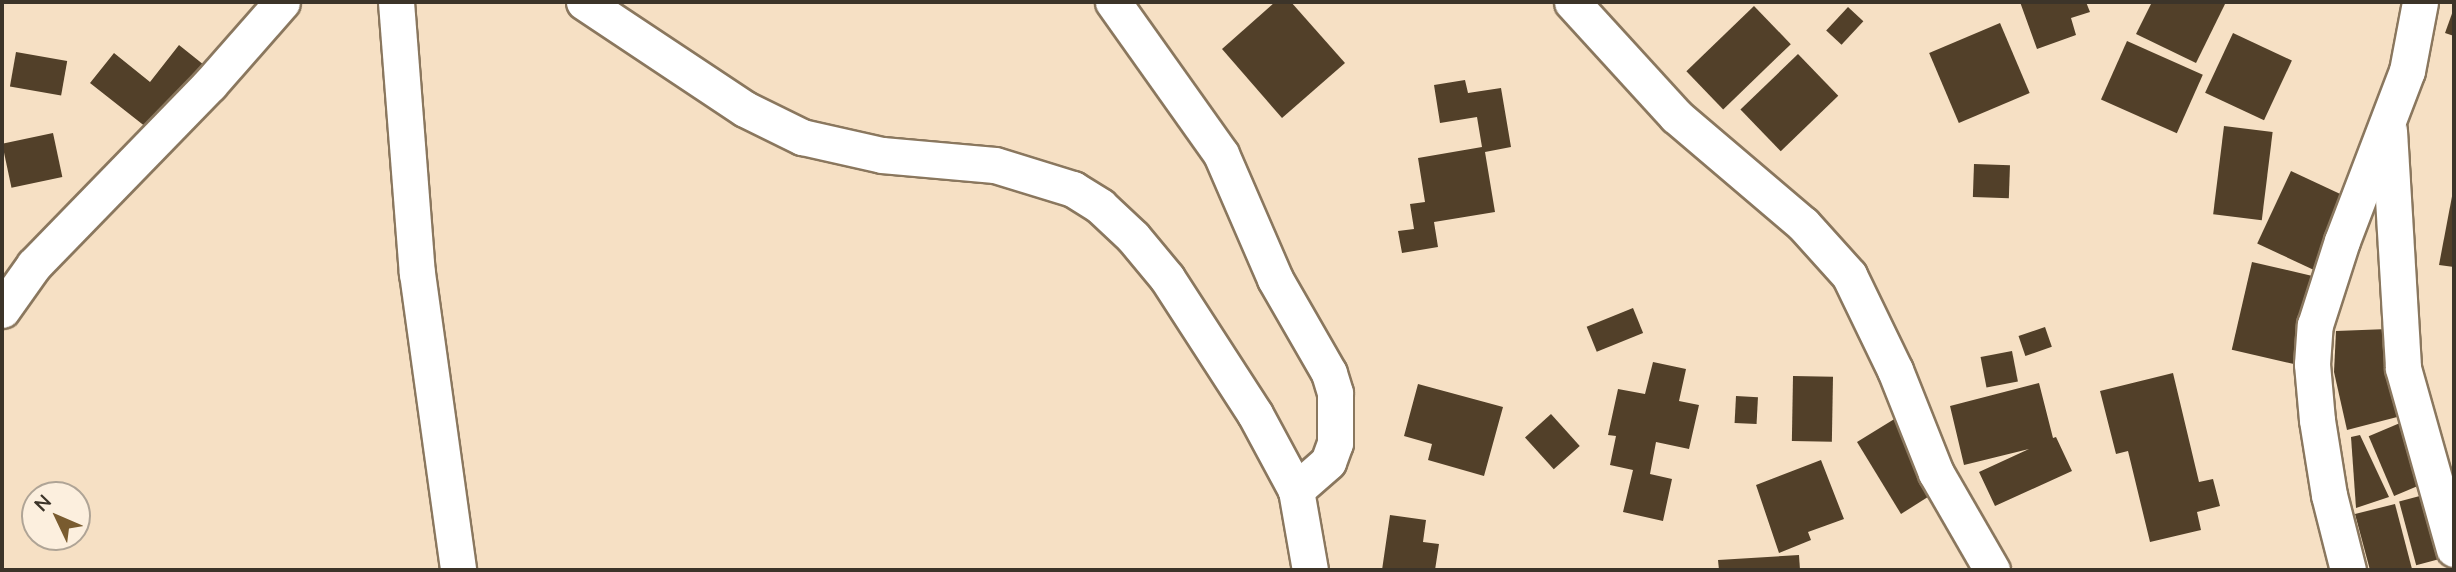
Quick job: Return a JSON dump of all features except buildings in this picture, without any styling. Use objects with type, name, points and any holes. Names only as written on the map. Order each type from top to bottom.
[{"type":"street","points":[[2,310],[34,264],[210,84],[282,2]]},
{"type":"street","points":[[396,2],[417,273],[458,570]]},
{"type":"street","points":[[583,2],[746,109],[802,137],[882,155],[995,165],[1073,189],[1100,206],[1133,237],[1167,278],[1255,414],[1296,490],[1310,570]]},
{"type":"street","points":[[1113,2],[1221,154],[1275,279],[1329,373],[1335,393],[1335,443],[1328,462],[1296,490]]},
{"type":"street","points":[[1572,2],[1676,116],[1803,223],[1849,275],[1895,370],[1936,473],[1992,570]]},
{"type":"street","points":[[2348,570],[2329,495],[2312,364],[2315,325],[2342,242],[2407,71],[2420,2]]},
{"type":"street","points":[[2388,120],[2403,368],[2454,549]]}]
